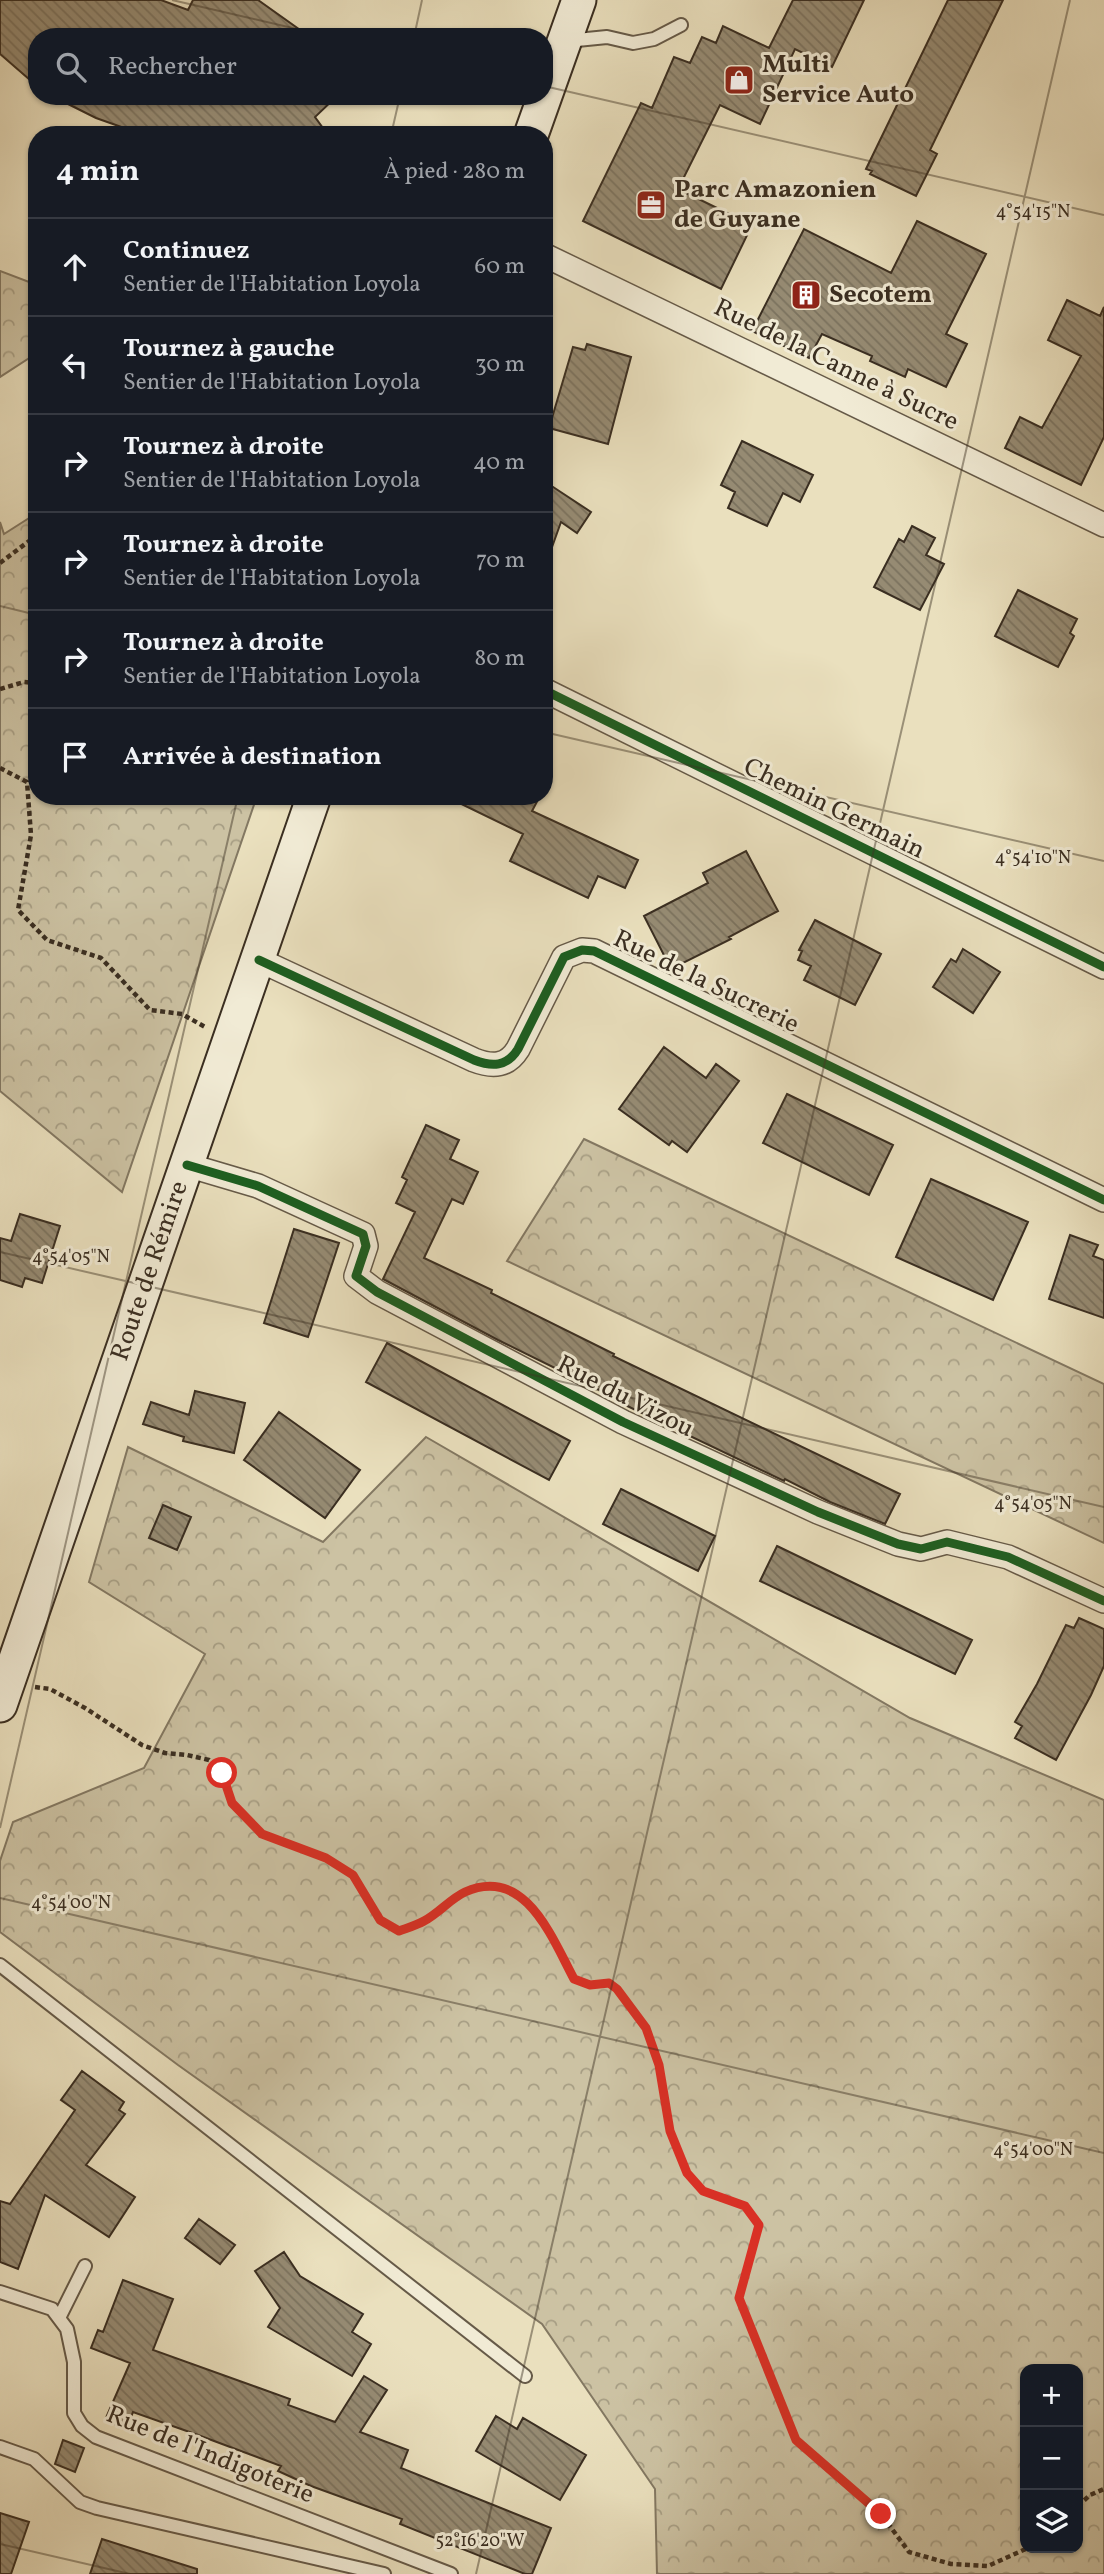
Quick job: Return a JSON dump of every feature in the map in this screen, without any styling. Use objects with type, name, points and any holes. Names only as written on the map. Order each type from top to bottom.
[{"type":"main road","points":[[553,74],[579,0]]},
{"type":"main road","points":[[534,126],[542,105]]},
{"type":"main road","name":"Route de Rémire","points":[[0,1705],[311,805]]},
{"type":"street","name":"Rue de la Canne à Sucre","points":[[553,259],[1104,525]]},
{"type":"street","name":"Chemin Germain","points":[[553,694],[1104,967]]},
{"type":"street","name":"Rue de la Sucrerie","points":[[259,960],[474,1060],[498,1065],[512,1059],[564,957],[582,950],[594,951],[1104,1200]]},
{"type":"street","name":"Rue du Vizou","points":[[187,1165],[258,1186],[363,1234],[366,1246],[356,1276],[377,1292],[623,1422],[774,1493],[898,1544],[921,1549],[947,1542],[1008,1558],[1104,1601]]},
{"type":"lane","points":[[565,41],[607,37],[633,43],[654,39],[681,25]]},
{"type":"lane","points":[[0,1965],[525,2376]]},
{"type":"lane","points":[[0,2292],[52,2309],[60,2318],[85,2266]]},
{"type":"lane","name":"Rue de l'Indigoterie","points":[[60,2318],[67,2329],[74,2362],[74,2413],[82,2426],[96,2437],[451,2574]]},
{"type":"lane","points":[[0,2447],[34,2459],[80,2502],[97,2508],[384,2574]]},
{"type":"path","points":[[0,562],[28,542]]},
{"type":"path","points":[[0,689],[28,682]]},
{"type":"path","points":[[0,768],[27,782],[28,795]]},
{"type":"path","points":[[29,805],[31,835],[18,910],[47,940],[101,958],[150,1010],[182,1014],[230,1042]]},
{"type":"path","points":[[50,1689],[142,1745],[165,1753],[209,1760],[222,1773],[232,1803],[262,1834],[326,1858],[353,1875],[380,1920],[399,1931],[425,1921],[465,1892],[496,1886],[521,1896],[542,1920],[574,1979],[590,1985],[609,1983],[617,1989],[646,2028],[659,2065],[670,2131],[687,2173],[703,2191],[745,2206],[759,2225],[739,2298],[796,2440],[881,2514],[909,2552],[951,2564],[988,2566],[1020,2552]]},
{"type":"path","points":[[1083,2502],[1090,2495],[1104,2489]]},
{"type":"green space","points":[[0,271],[28,282],[28,359],[0,377]]},
{"type":"green space","points":[[28,519],[28,805],[254,805],[122,1192],[0,1091],[0,522],[4,534]]},
{"type":"green space","points":[[584,1139],[1104,1384],[1104,1543],[507,1261]]},
{"type":"green space","points":[[426,1437],[910,1718],[1104,1800],[1104,2574],[657,2574],[655,2489],[542,2324],[178,2065],[0,1932],[0,1861],[13,1822],[144,1768],[205,1654],[89,1582],[128,1447],[323,1542]]},
{"type":"building","points":[[0,0],[161,0],[188,10],[193,0],[258,0],[297,28],[28,28],[28,78],[0,54]]},
{"type":"building","points":[[793,0],[864,0],[832,67],[795,49],[760,124],[720,105],[678,189],[752,225],[721,289],[583,221],[641,103],[652,108],[674,57],[690,63],[702,37],[716,43],[723,26],[769,48]]},
{"type":"building","points":[[948,0],[1003,0],[930,150],[937,154],[916,196],[870,174],[872,171],[866,169]]},
{"type":"building","points":[[70,105],[328,105],[315,117],[322,126],[119,126]]},
{"type":"building","points":[[917,221],[986,254],[946,334],[967,344],[946,387],[908,369],[905,377],[870,361],[872,356],[822,334],[809,358],[752,331],[804,229],[891,273]]},
{"type":"building","points":[[1067,300],[1100,316],[1104,307],[1104,437],[1081,485],[1005,448],[1020,417],[1042,428],[1081,356],[1048,340]]},
{"type":"building","points":[[587,344],[631,357],[608,444],[553,429],[553,414],[573,347],[585,350]]},
{"type":"building","points":[[742,441],[813,475],[800,502],[783,493],[767,526],[728,508],[735,492],[721,485]]},
{"type":"building","points":[[553,487],[591,512],[577,533],[561,522],[553,544]]},
{"type":"building","points":[[912,526],[935,538],[926,555],[944,564],[920,610],[874,587],[899,539],[904,542]]},
{"type":"building","points":[[1018,590],[1077,619],[1070,633],[1074,636],[1058,667],[995,636]]},
{"type":"building","points":[[463,805],[535,805],[532,811],[638,860],[625,888],[598,876],[588,898],[510,861],[523,834]]},
{"type":"building","points":[[746,851],[778,911],[729,937],[731,939],[671,969],[644,916],[708,883],[703,873]]},
{"type":"building","points":[[815,920],[881,954],[855,1005],[804,980],[811,966],[798,960],[802,951],[799,950]]},
{"type":"building","points":[[963,949],[1000,972],[973,1013],[933,987],[951,959],[956,962]]},
{"type":"building","points":[[664,1047],[706,1078],[716,1064],[739,1081],[687,1152],[672,1141],[669,1145],[619,1109]]},
{"type":"building","points":[[787,1094],[893,1145],[869,1195],[763,1143]]},
{"type":"building","points":[[426,1125],[459,1140],[450,1159],[478,1172],[463,1204],[452,1199],[424,1258],[492,1290],[491,1293],[614,1354],[613,1356],[900,1494],[885,1524],[830,1502],[785,1479],[784,1481],[623,1404],[624,1402],[383,1279],[415,1212],[396,1203],[407,1180],[402,1177]]},
{"type":"building","points":[[931,1179],[1028,1222],[993,1300],[896,1257]]},
{"type":"building","points":[[20,1214],[60,1226],[42,1283],[25,1278],[22,1287],[0,1280],[0,1238],[11,1241]]},
{"type":"building","points":[[294,1229],[339,1243],[308,1337],[264,1323]]},
{"type":"building","points":[[1070,1235],[1098,1245],[1093,1256],[1104,1260],[1104,1318],[1049,1299]]},
{"type":"building","points":[[387,1343],[570,1441],[549,1480],[366,1382]]},
{"type":"building","points":[[195,1391],[245,1403],[234,1453],[183,1441],[184,1437],[143,1424],[151,1402],[189,1415]]},
{"type":"building","points":[[279,1412],[360,1470],[325,1518],[244,1460]]},
{"type":"building","points":[[621,1489],[715,1536],[698,1571],[603,1524]]},
{"type":"building","points":[[163,1505],[191,1517],[177,1550],[149,1538]]},
{"type":"building","points":[[777,1546],[972,1640],[955,1674],[760,1581]]},
{"type":"building","points":[[1079,1618],[1104,1629],[1104,1666],[1056,1760],[1015,1738],[1022,1726],[1015,1722],[1066,1625],[1074,1628]]},
{"type":"building","points":[[82,2071],[124,2102],[119,2110],[125,2114],[86,2165],[135,2197],[109,2237],[45,2195],[18,2269],[0,2262],[0,2201],[10,2204],[75,2110],[61,2100]]},
{"type":"building","points":[[199,2219],[235,2245],[220,2264],[185,2238]]},
{"type":"building","points":[[284,2252],[300,2276],[363,2314],[352,2332],[371,2344],[352,2376],[268,2327],[280,2308],[255,2271]]},
{"type":"building","points":[[123,2280],[173,2299],[153,2350],[290,2399],[288,2405],[335,2422],[364,2376],[387,2390],[360,2432],[408,2450],[401,2468],[551,2528],[532,2574],[525,2574],[400,2524],[402,2519],[311,2486],[278,2471],[281,2466],[198,2435],[133,2412],[126,2429],[105,2420],[130,2363],[91,2348],[98,2330],[103,2332]]},
{"type":"building","points":[[496,2416],[517,2429],[523,2418],[586,2455],[560,2500],[476,2451]]},
{"type":"building","points":[[63,2440],[84,2448],[75,2472],[55,2464]]},
{"type":"building","points":[[0,2513],[29,2522],[11,2574],[0,2574]]},
{"type":"building","points":[[102,2539],[197,2569],[197,2574],[90,2574]]},
{"type":"cycle path","points":[[553,694],[1104,967]]},
{"type":"cycle path","points":[[259,960],[474,1060],[499,1064],[509,1059],[518,1049],[564,957],[582,950],[594,951],[1104,1200]]},
{"type":"cycle path","points":[[187,1165],[258,1186],[363,1234],[366,1246],[356,1276],[377,1292],[623,1422],[818,1512],[898,1544],[921,1549],[947,1542],[1008,1557],[1104,1601]]},
{"type":"place","name":"Multi Service Auto","points":[[739,80]]},
{"type":"place","name":"Parc Amazonien de Guyane","points":[[651,205]]},
{"type":"place","name":"Secotem","points":[[806,295]]},
{"type":"route","points":[[222,1773],[232,1803],[262,1834],[326,1858],[353,1875],[380,1920],[399,1931],[425,1921],[465,1892],[496,1886],[521,1896],[542,1920],[574,1979],[590,1985],[609,1983],[617,1989],[646,2028],[659,2065],[670,2131],[687,2173],[703,2191],[745,2206],[759,2225],[739,2298],[796,2440],[881,2514]]}]
